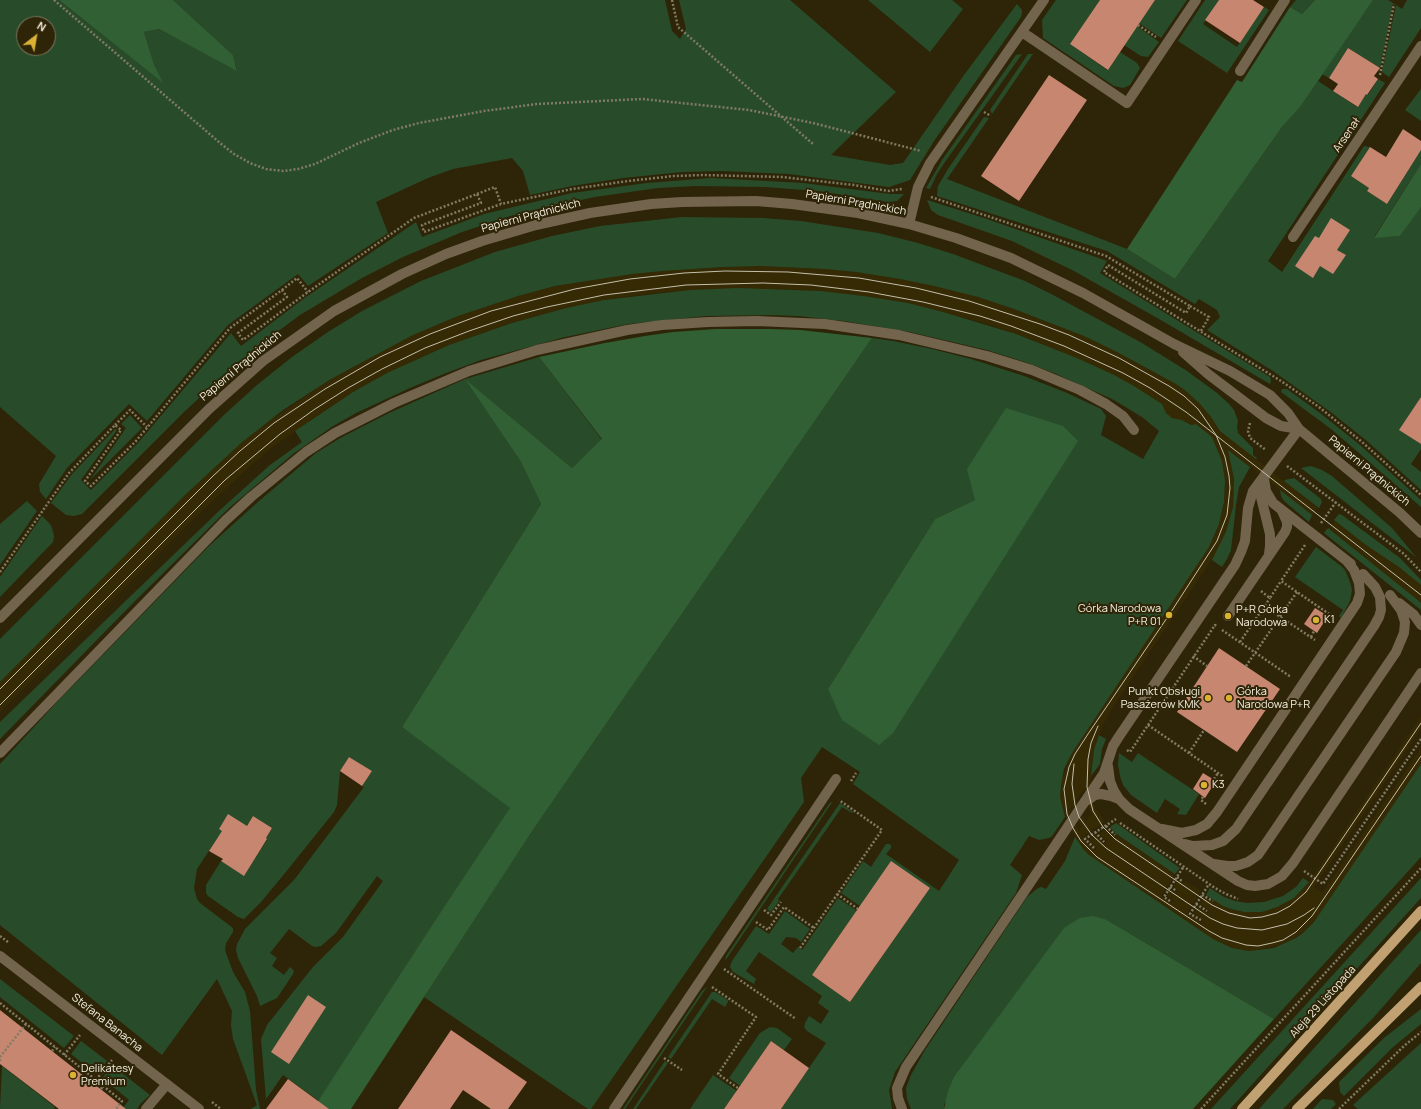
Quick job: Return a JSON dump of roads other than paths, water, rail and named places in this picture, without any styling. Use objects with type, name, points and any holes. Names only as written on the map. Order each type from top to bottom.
[{"type":"main road","name":"Aleja 29 Listopada","points":[[1242,1109],[1421,911]]},
{"type":"main road","points":[[1297,1109],[1421,987]]},
{"type":"street","points":[[909,224],[918,187],[935,155],[1044,0]]},
{"type":"street","points":[[1022,32],[1127,104],[1196,0]]},
{"type":"street","points":[[1240,71],[1285,0]]},
{"type":"street","name":"Arsenał","points":[[1293,237],[1421,46]]},
{"type":"street","name":"Papierni Prądnickich","points":[[0,618],[209,409],[257,366],[280,348],[334,311],[385,282],[482,241],[536,225],[590,213],[651,204],[756,201],[792,204],[858,213],[909,224],[984,248],[1033,268],[1089,296],[1174,344],[1230,371],[1270,395],[1288,413],[1299,428],[1399,512],[1421,533]]},
{"type":"street","points":[[0,753],[224,522],[251,497],[306,452],[335,433],[394,402],[469,371],[537,350],[627,330],[662,326],[708,322],[757,321],[825,324],[906,337],[980,354],[1032,370],[1080,390],[1106,404],[1123,416],[1134,430]]},
{"type":"street","name":"Papierni Prądnickich","points":[[1174,344],[1208,374],[1266,418],[1281,426],[1299,428]]},
{"type":"street","points":[[902,1109],[898,1098],[897,1088],[906,1067],[1084,804],[1106,770],[1115,742],[1234,565],[1245,541],[1249,502],[1253,491],[1299,428]]},
{"type":"street","points":[[1264,475],[1266,491],[1271,501],[1312,535],[1390,595],[1414,615],[1421,625]]},
{"type":"street","points":[[1263,565],[1269,553],[1270,542],[1270,534],[1261,497],[1261,485],[1264,475]]},
{"type":"street","points":[[1228,616],[1286,529],[1286,519],[1282,511]]},
{"type":"street","points":[[1150,824],[1166,830],[1187,832],[1196,830],[1203,826],[1215,815],[1357,604],[1360,594],[1359,583],[1354,570],[1346,560]]},
{"type":"street","points":[[1173,839],[1193,846],[1207,846],[1223,841],[1238,826],[1379,617],[1381,610],[1379,594],[1373,584],[1363,574]]},
{"type":"street","points":[[1199,857],[1217,865],[1236,866],[1252,860],[1266,845],[1401,643],[1404,633],[1404,618],[1399,606],[1390,595]]},
{"type":"street","points":[[1109,762],[1110,781],[1119,799],[1129,809],[1199,857],[1238,881],[1247,885],[1255,886],[1268,884],[1282,876],[1297,858],[1421,673]]},
{"type":"street","points":[[614,1109],[836,779]]},
{"type":"street","points":[[1084,804],[1090,798],[1099,794],[1119,799]]},
{"type":"street","name":"Stefana Banacha","points":[[0,956],[199,1109]]},
{"type":"street","points":[[146,1109],[167,1084]]},
{"type":"tram line","points":[[0,689],[213,476],[240,451],[274,423],[325,389],[380,357],[430,334],[491,311],[575,289],[630,279],[684,273],[725,271],[788,272],[859,278],[916,288],[969,301],[1069,335],[1119,358],[1184,396],[1198,409],[1216,435],[1225,457],[1230,488],[1227,515],[1217,541],[1169,615],[1088,734],[1075,754],[1069,767],[1064,789],[1067,814],[1081,841],[1097,857],[1222,938],[1246,945],[1258,946],[1283,940],[1296,932],[1312,916],[1421,756]]},
{"type":"tram line","points":[[0,705],[225,480],[280,434],[348,388],[425,348],[513,316],[604,295],[686,285],[763,283],[811,285],[869,292],[923,302],[980,316],[1064,346],[1123,373],[1150,388],[1186,412],[1421,595]]},
{"type":"tram line","points":[[1098,726],[1091,743],[1088,759],[1087,787],[1093,811],[1103,827],[1115,839],[1212,905],[1229,913],[1250,918],[1262,917],[1277,913],[1290,906],[1306,892],[1421,723]]},
{"type":"tram line","points":[[1074,764],[1072,784],[1075,805],[1079,817],[1092,835],[1106,848],[1210,918],[1237,928],[1262,930],[1287,924],[1314,908]]},
{"type":"place","name":"Górka Narodowa P+R 01","points":[[1169,615]]},
{"type":"place","name":"P+R Górka Narodowa","points":[[1228,616]]},
{"type":"place","name":"K1","points":[[1316,620]]},
{"type":"place","name":"Punkt Obsługi Pasażerów KMK","points":[[1208,698]]},
{"type":"place","name":"Górka Narodowa P+R","points":[[1229,698]]},
{"type":"place","name":"K3","points":[[1204,785]]},
{"type":"place","name":"Delikatesy Premium","points":[[73,1075]]}]
